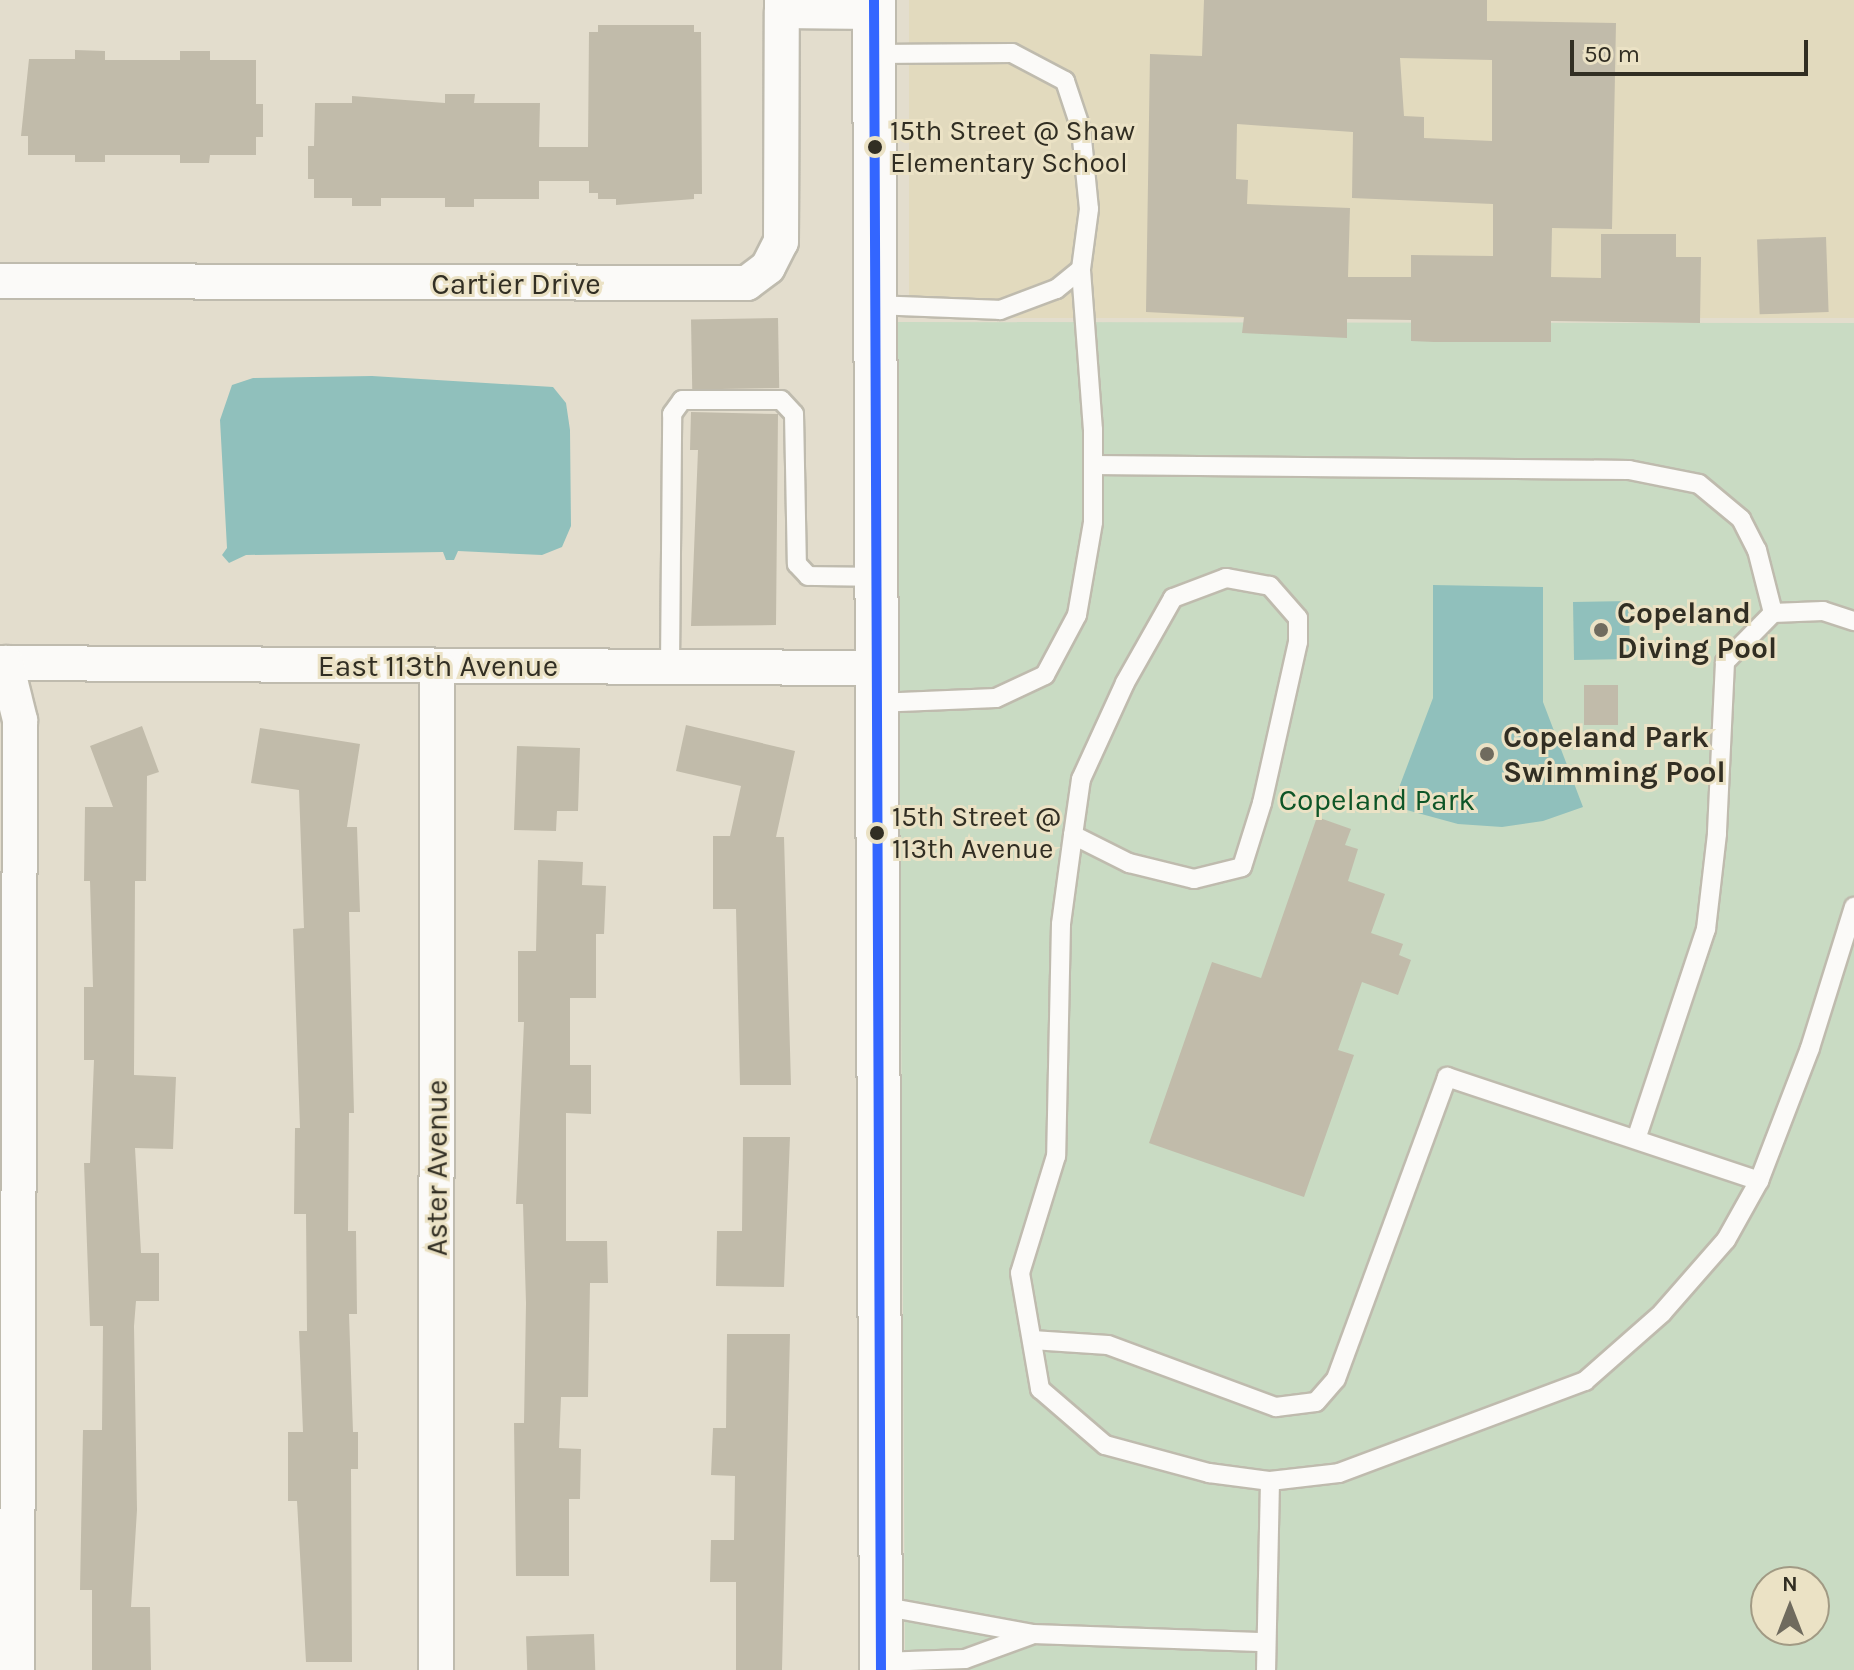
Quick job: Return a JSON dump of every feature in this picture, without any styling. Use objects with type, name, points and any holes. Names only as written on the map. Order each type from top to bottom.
[{"type":"street","points":[[782,5],[874,6],[881,1666]]},
{"type":"street","name":"Cartier Drive","points":[[0,281],[747,283],[768,267],[781,242],[782,5]]},
{"type":"street","points":[[3,663],[20,720],[17,1670]]},
{"type":"street","name":"East 113th Avenue","points":[[3,663],[670,667],[876,685]]},
{"type":"street","name":"Aster Avenue","points":[[436,1670],[437,666]]},
{"type":"lane","points":[[874,54],[1012,53],[1065,81],[1081,129],[1089,209],[1081,269],[1093,465],[1093,522],[1077,615],[1045,675],[996,698],[876,685]]},
{"type":"lane","points":[[876,305],[1000,310],[1056,289],[1081,269]]},
{"type":"lane","points":[[670,667],[672,414],[682,400],[781,400],[794,414],[797,564],[808,576],[876,577]]},
{"type":"lane","points":[[1093,465],[1660,473],[1699,484],[1741,519],[1757,550],[1773,613]]},
{"type":"lane","points":[[1073,835],[1129,863],[1194,879],[1242,867],[1298,642],[1298,618],[1270,586],[1226,578],[1173,598],[1125,683],[1081,779],[1073,835],[1061,924],[1056,1156],[1020,1273],[1040,1389],[1105,1445],[1209,1473],[1270,1481],[1339,1473],[1585,1381],[1662,1313],[1726,1240],[1759,1181],[1810,1048],[1854,907]]},
{"type":"lane","points":[[1636,1139],[1706,929],[1717,834],[1725,662],[1773,613],[1823,611],[1854,621]]},
{"type":"lane","points":[[1032,1340],[1108,1345],[1276,1407],[1316,1402],[1336,1379],[1447,1077],[1759,1181]]},
{"type":"lane","points":[[1266,1670],[1270,1481]]},
{"type":"lane","points":[[881,1606],[1033,1634],[1266,1642]]},
{"type":"lane","points":[[881,1666],[965,1659],[1033,1634]]},
{"type":"shaded area","points":[[909,0],[1854,0],[1854,318],[909,318]]},
{"type":"green space","name":"Copeland Park","points":[[897,322],[1854,323],[1854,1670],[905,1670]]},
{"type":"water","points":[[372,376],[553,387],[566,403],[570,430],[571,526],[562,547],[542,555],[458,551],[454,560],[446,560],[443,552],[246,555],[229,563],[222,555],[227,548],[220,420],[232,385],[253,378]]},
{"type":"water","name":"Copeland Park Swimming Pool","points":[[1433,585],[1543,587],[1543,702],[1583,807],[1543,821],[1502,827],[1458,824],[1392,806],[1433,698]]},
{"type":"water","name":"Copeland Diving Pool","points":[[1629,601],[1630,659],[1574,660],[1573,602]]},
{"type":"building","points":[[1204,0],[1487,0],[1487,21],[1616,23],[1612,229],[1552,228],[1551,277],[1601,278],[1601,234],[1676,234],[1676,257],[1701,257],[1700,323],[1551,321],[1551,342],[1434,342],[1411,341],[1411,320],[1347,319],[1347,338],[1242,333],[1244,317],[1146,312],[1150,54],[1202,56]],"holes":[[[1400,58],[1492,60],[1492,141],[1424,138],[1424,117],[1404,116]],[[1237,124],[1353,132],[1352,198],[1493,204],[1493,256],[1411,255],[1411,277],[1348,277],[1350,208],[1247,204],[1248,180],[1236,179]]]},
{"type":"building","points":[[598,25],[694,25],[694,32],[701,32],[702,194],[694,194],[694,199],[616,205],[616,199],[598,199],[598,193],[589,193],[589,181],[539,181],[539,199],[474,199],[474,207],[445,207],[445,198],[381,198],[381,206],[352,206],[352,198],[314,198],[314,179],[308,179],[308,146],[314,146],[315,103],[352,103],[352,96],[445,103],[445,94],[475,94],[474,103],[540,103],[539,147],[588,147],[589,32],[598,32]]},
{"type":"building","points":[[75,50],[105,51],[105,60],[180,60],[180,51],[210,51],[210,60],[256,60],[256,104],[263,104],[263,137],[256,137],[256,155],[210,155],[209,163],[180,163],[180,155],[105,155],[105,162],[75,162],[75,155],[28,155],[28,136],[21,136],[29,59],[75,59]]},
{"type":"building","points":[[1826,237],[1829,312],[1760,314],[1757,239]]},
{"type":"building","points":[[778,318],[779,388],[692,390],[691,320]]},
{"type":"building","points":[[691,412],[778,414],[776,625],[691,626],[698,450],[690,450]]},
{"type":"building","points":[[1584,685],[1618,685],[1618,725],[1584,725]]},
{"type":"building","points":[[686,725],[795,751],[776,837],[784,837],[791,1085],[740,1085],[736,909],[713,909],[713,836],[730,836],[741,786],[676,771]]},
{"type":"building","points":[[142,726],[159,772],[147,776],[146,881],[135,881],[134,1075],[176,1077],[173,1149],[135,1148],[141,1253],[159,1253],[159,1301],[136,1301],[134,1326],[137,1510],[131,1607],[150,1607],[151,1670],[92,1670],[92,1590],[80,1590],[83,1430],[102,1430],[103,1326],[90,1326],[84,1163],[90,1163],[94,1060],[84,1060],[84,987],[93,987],[90,881],[84,881],[85,807],[113,807],[90,746]]},
{"type":"building","points":[[260,728],[360,744],[347,827],[357,827],[360,912],[349,912],[354,1113],[349,1113],[348,1231],[356,1231],[357,1314],[349,1314],[353,1432],[358,1432],[358,1469],[351,1469],[352,1662],[306,1662],[297,1501],[288,1501],[288,1432],[303,1432],[299,1331],[307,1331],[306,1214],[294,1214],[295,1128],[300,1128],[293,929],[304,928],[299,790],[251,783]]},
{"type":"building","points":[[517,746],[580,748],[578,811],[557,811],[556,831],[514,830]]},
{"type":"building","points":[[1317,817],[1351,829],[1345,845],[1358,849],[1348,881],[1385,894],[1371,933],[1403,944],[1399,955],[1411,960],[1398,995],[1362,982],[1338,1050],[1354,1055],[1304,1197],[1149,1143],[1212,962],[1261,978]]},
{"type":"building","points":[[538,860],[583,862],[582,885],[606,886],[604,934],[596,934],[596,998],[570,998],[570,1065],[591,1065],[591,1114],[566,1113],[566,1241],[607,1241],[608,1283],[590,1283],[588,1397],[561,1397],[559,1448],[581,1449],[580,1499],[569,1499],[569,1576],[516,1576],[514,1423],[524,1423],[526,1303],[523,1204],[516,1204],[524,1022],[518,1022],[518,951],[536,951]]},
{"type":"building","points":[[743,1137],[790,1137],[784,1287],[716,1286],[717,1231],[742,1231]]},
{"type":"building","points":[[727,1334],[790,1334],[782,1670],[736,1670],[736,1582],[710,1582],[711,1540],[734,1540],[735,1476],[711,1475],[713,1428],[726,1428]]},
{"type":"building","points":[[594,1634],[595,1670],[527,1670],[526,1636]]},
{"type":"transit line","points":[[874,0],[881,1670]]},
{"type":"place","name":"15th Street @ Shaw Elementary School","points":[[875,147]]},
{"type":"place","name":"Copeland Diving Pool","points":[[1601,630]]},
{"type":"place","name":"Copeland Park Swimming Pool","points":[[1487,754]]},
{"type":"place","name":"15th Street @ 113th Avenue","points":[[877,833]]}]
